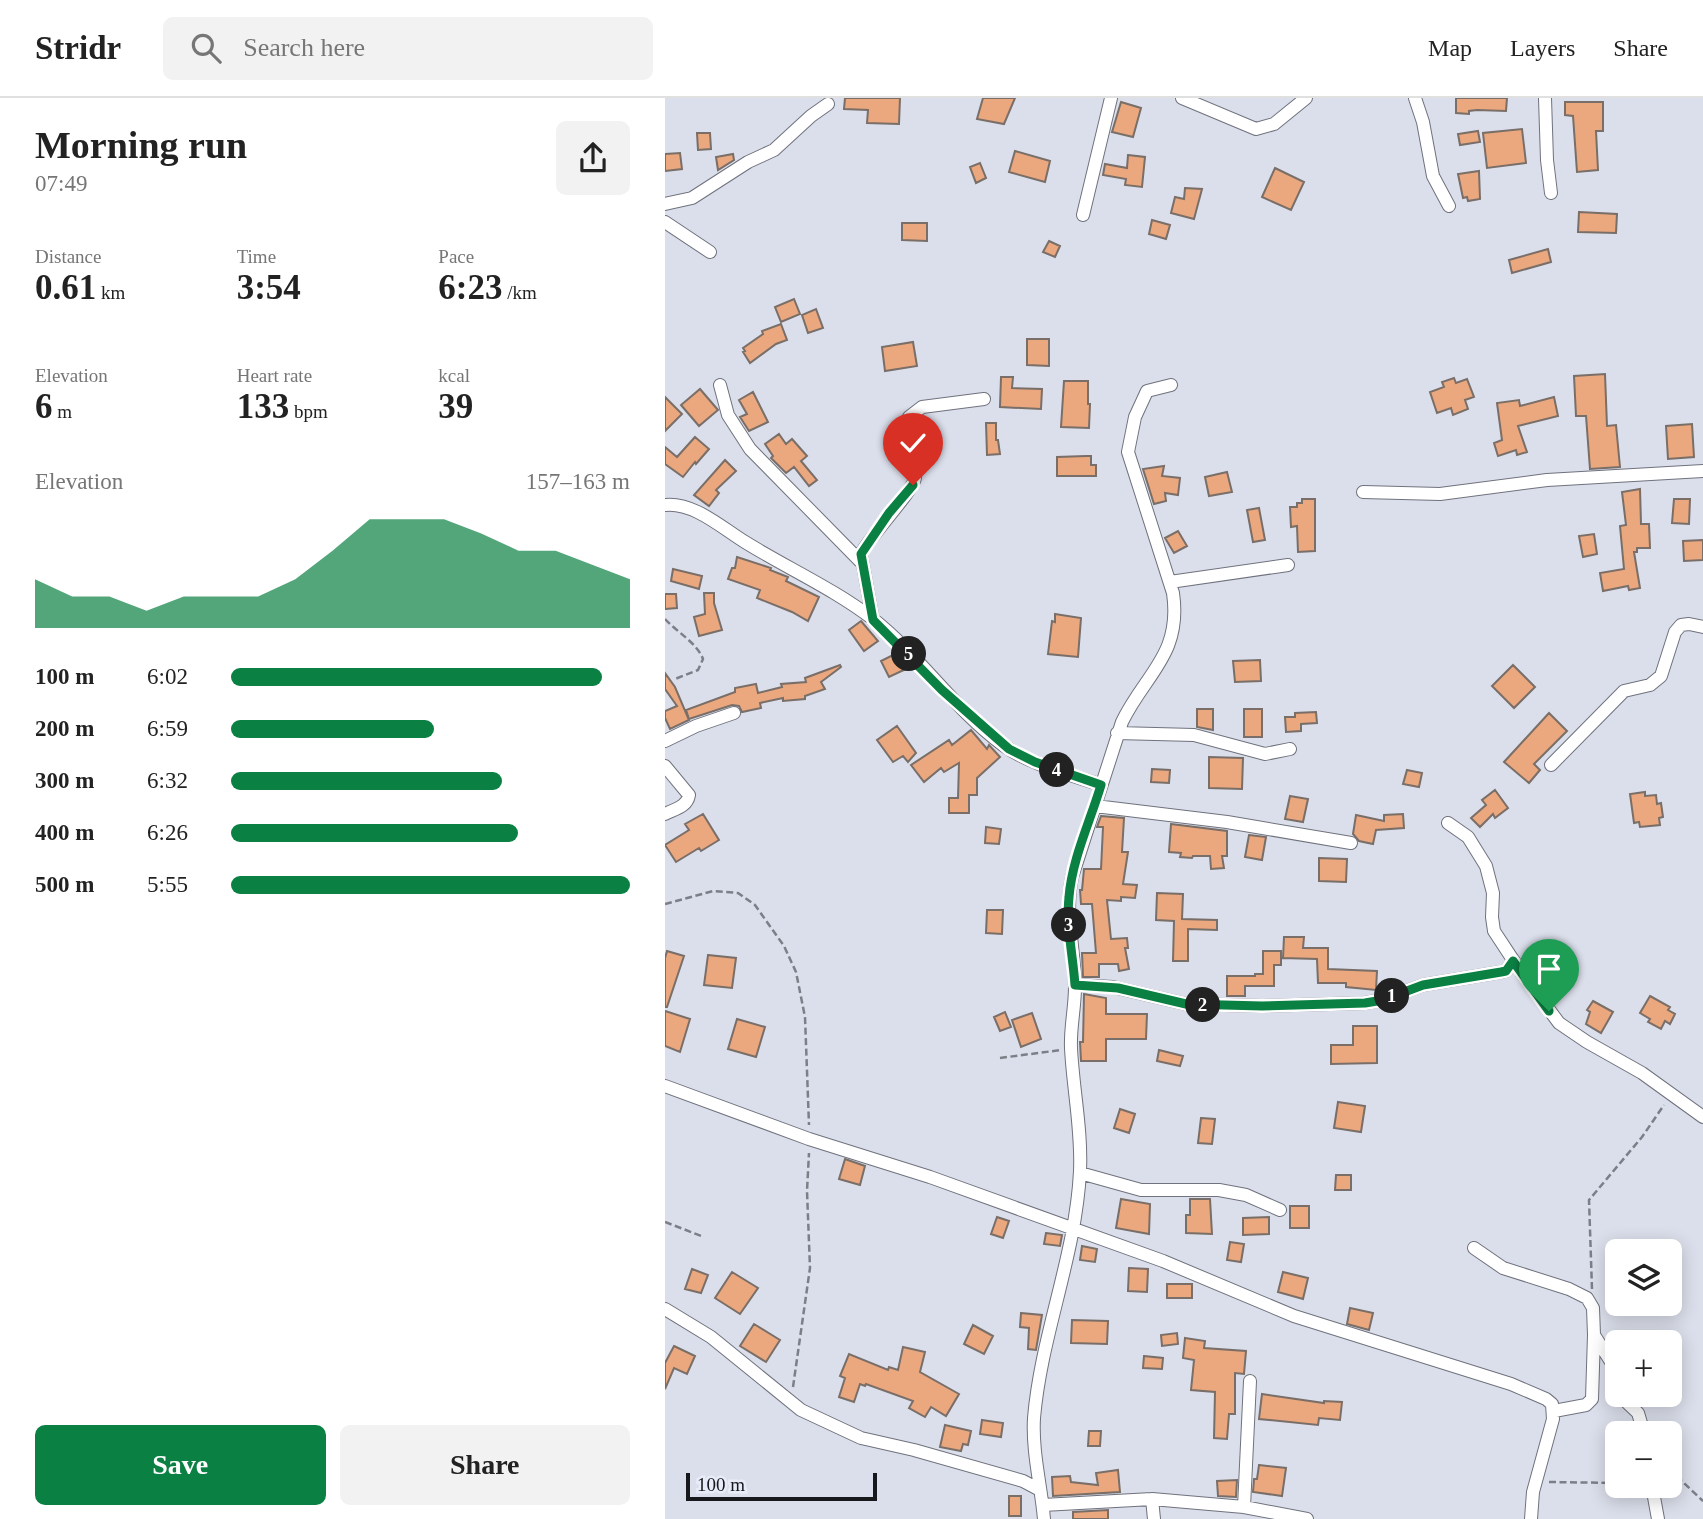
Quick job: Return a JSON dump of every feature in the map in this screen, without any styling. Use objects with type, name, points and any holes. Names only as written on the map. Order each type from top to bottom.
[{"type":"street","points":[[1083,215],[1111,98]]},
{"type":"street","points":[[1182,98],[1256,129],[1275,124],[1306,98]]},
{"type":"street","points":[[1415,98],[1423,122],[1433,176],[1448,206]]},
{"type":"street","points":[[1545,98],[1551,193]]},
{"type":"street","points":[[665,204],[692,198],[748,162],[774,150],[828,104]]},
{"type":"street","points":[[665,222],[711,252]]},
{"type":"street","points":[[720,385],[728,415],[745,443],[860,561]]},
{"type":"street","points":[[1044,1519],[1034,1438],[1036,1403],[1072,1230],[1080,1172],[1071,1048],[1075,985],[1069,896],[1072,877],[1117,733],[1128,708],[1158,669],[1168,647],[1174,617],[1170,582],[1127,448],[1135,417],[1147,391],[1171,385]]},
{"type":"street","points":[[873,620],[860,561],[864,548],[915,480],[909,417],[922,407],[984,399]]},
{"type":"street","points":[[1363,492],[1440,494],[1547,480],[1703,471]]},
{"type":"street","points":[[665,505],[678,505],[700,513],[814,581],[873,620],[942,690],[1002,744],[1035,762],[1101,785]]},
{"type":"street","points":[[1170,582],[1288,565]]},
{"type":"street","points":[[1551,765],[1624,691],[1650,685],[1661,676],[1675,632],[1681,625],[1703,627]]},
{"type":"street","points":[[665,741],[696,726],[734,713]]},
{"type":"street","points":[[1117,733],[1194,736],[1265,754],[1290,749]]},
{"type":"street","points":[[665,766],[689,795],[688,802],[665,814]]},
{"type":"street","points":[[1095,806],[1227,822],[1352,843]]},
{"type":"street","points":[[1448,823],[1468,837],[1486,866],[1493,893],[1494,931],[1559,1023],[1700,1109]]},
{"type":"street","points":[[1075,985],[1118,988],[1186,1004],[1262,1006],[1365,1003],[1383,1000],[1423,985],[1506,971],[1513,961]]},
{"type":"street","points":[[665,1086],[809,1139],[930,1177],[1163,1261],[1294,1316],[1511,1384],[1551,1402],[1553,1411],[1550,1437],[1536,1482],[1531,1519]]},
{"type":"street","points":[[1080,1172],[1141,1190],[1219,1189],[1256,1199],[1280,1210]]},
{"type":"street","points":[[1473,1248],[1514,1272],[1582,1295],[1593,1308],[1593,1393],[1590,1402],[1553,1411]]},
{"type":"street","points":[[665,1309],[711,1338],[793,1405],[861,1438],[1023,1481],[1040,1490]]},
{"type":"street","points":[[1594,1335],[1605,1352]]},
{"type":"street","points":[[1244,1507],[1250,1381]]},
{"type":"street","points":[[1655,1498],[1658,1519]]},
{"type":"street","points":[[1043,1505],[1152,1499],[1244,1507],[1307,1519]]},
{"type":"street","points":[[1152,1499],[1154,1519]]},
{"type":"path","points":[[665,619],[678,634],[698,648],[703,659],[698,670],[674,679]]},
{"type":"path","points":[[665,904],[713,891],[739,892],[755,905],[785,946],[796,972],[805,1017],[810,1268],[793,1373],[793,1405]]},
{"type":"path","points":[[1000,1058],[1071,1048]]},
{"type":"path","points":[[1593,1308],[1589,1200],[1642,1137],[1672,1094]]},
{"type":"path","points":[[665,1222],[703,1237]]},
{"type":"path","points":[[1536,1482],[1605,1483]]},
{"type":"path","points":[[1682,1482],[1703,1502]]},
{"type":"building","points":[[845,98],[900,98],[899,124],[867,123],[868,110],[844,109]]},
{"type":"building","points":[[983,98],[1015,98],[1004,124],[977,119]]},
{"type":"building","points":[[1456,98],[1507,98],[1506,111],[1477,110],[1469,111],[1469,114],[1456,113]]},
{"type":"building","points":[[1121,102],[1141,108],[1133,137],[1112,132]]},
{"type":"building","points":[[1565,102],[1603,102],[1603,131],[1596,131],[1598,170],[1577,172],[1573,116],[1565,115]]},
{"type":"building","points":[[1522,129],[1526,163],[1487,168],[1483,133]]},
{"type":"building","points":[[1478,131],[1480,142],[1460,145],[1458,134]]},
{"type":"building","points":[[697,133],[710,133],[711,149],[698,150]]},
{"type":"building","points":[[1015,151],[1050,161],[1045,182],[1009,172]]},
{"type":"building","points":[[680,153],[682,169],[665,171],[665,154]]},
{"type":"building","points":[[733,154],[734,160],[718,170],[716,157]]},
{"type":"building","points":[[1128,155],[1145,157],[1142,187],[1125,185],[1126,179],[1103,175],[1105,164],[1127,168]]},
{"type":"building","points":[[980,163],[986,178],[976,183],[970,167]]},
{"type":"building","points":[[1275,168],[1304,182],[1291,210],[1262,197]]},
{"type":"building","points":[[1479,171],[1480,199],[1468,201],[1467,197],[1463,198],[1458,174]]},
{"type":"building","points":[[1185,188],[1202,189],[1194,219],[1171,213],[1175,197],[1184,199]]},
{"type":"building","points":[[1579,212],[1617,214],[1616,233],[1578,232]]},
{"type":"building","points":[[1152,220],[1170,225],[1166,239],[1149,234]]},
{"type":"building","points":[[902,223],[927,223],[927,241],[902,240]]},
{"type":"building","points":[[1049,241],[1060,246],[1055,257],[1043,252]]},
{"type":"building","points":[[1548,249],[1551,262],[1512,273],[1509,260]]},
{"type":"building","points":[[794,299],[800,314],[781,322],[775,307]]},
{"type":"building","points":[[816,309],[823,328],[808,333],[802,315]]},
{"type":"building","points":[[781,324],[787,340],[776,344],[750,363],[743,348],[763,334],[762,331]]},
{"type":"building","points":[[1027,339],[1049,339],[1049,366],[1027,365]]},
{"type":"building","points":[[913,342],[917,366],[885,371],[882,347]]},
{"type":"building","points":[[1605,374],[1607,426],[1616,425],[1620,467],[1590,469],[1586,416],[1576,416],[1574,376]]},
{"type":"building","points":[[1001,377],[1013,377],[1012,388],[1042,389],[1041,409],[1000,407]]},
{"type":"building","points":[[1454,378],[1456,383],[1467,379],[1474,397],[1465,400],[1468,409],[1453,415],[1451,408],[1437,413],[1430,392],[1444,387],[1442,382]]},
{"type":"building","points":[[1064,381],[1088,381],[1089,428],[1061,427]]},
{"type":"building","points":[[700,389],[718,410],[699,426],[681,405]]},
{"type":"building","points":[[753,392],[768,422],[749,431],[740,417],[747,414],[739,400]]},
{"type":"building","points":[[665,397],[682,414],[665,431]]},
{"type":"building","points":[[1554,397],[1558,416],[1518,426],[1527,452],[1517,455],[1516,450],[1498,456],[1494,443],[1502,440],[1497,403],[1519,400],[1520,406]]},
{"type":"building","points":[[986,423],[996,423],[996,440],[1000,454],[987,455]]},
{"type":"building","points":[[1692,424],[1694,457],[1668,459],[1666,426]]},
{"type":"building","points":[[779,434],[786,444],[792,439],[807,456],[801,461],[817,480],[809,486],[794,467],[786,473],[771,458],[773,456],[765,444]]},
{"type":"building","points":[[695,437],[709,449],[683,477],[665,464],[665,447],[677,457]]},
{"type":"building","points":[[1091,456],[1091,465],[1096,465],[1096,476],[1057,476],[1057,457]]},
{"type":"building","points":[[725,460],[736,471],[716,490],[719,493],[709,506],[694,495]]},
{"type":"building","points":[[1164,466],[1162,476],[1180,478],[1178,495],[1165,493],[1166,501],[1154,504],[1143,469]]},
{"type":"building","points":[[1227,472],[1232,492],[1209,496],[1205,477]]},
{"type":"building","points":[[1640,489],[1641,524],[1649,524],[1650,548],[1637,548],[1637,552],[1634,552],[1640,588],[1629,590],[1628,586],[1603,591],[1600,573],[1624,569],[1620,526],[1626,525],[1622,492]]},
{"type":"building","points":[[1302,499],[1315,499],[1315,551],[1298,552],[1297,526],[1291,527],[1290,507],[1297,507],[1297,503],[1302,503]]},
{"type":"building","points":[[1674,499],[1690,499],[1689,524],[1672,523]]},
{"type":"building","points":[[1259,508],[1265,540],[1253,542],[1247,510]]},
{"type":"building","points":[[1178,531],[1187,546],[1174,553],[1165,538]]},
{"type":"building","points":[[1594,534],[1597,554],[1583,557],[1579,536]]},
{"type":"building","points":[[1703,540],[1703,560],[1684,561],[1683,541]]},
{"type":"building","points":[[737,557],[771,568],[770,570],[788,577],[786,581],[819,597],[808,621],[757,598],[760,590],[728,579],[732,568],[735,568]]},
{"type":"building","points":[[673,569],[702,576],[699,589],[671,581]]},
{"type":"building","points":[[704,593],[714,593],[714,603],[722,630],[699,636],[694,617],[705,614]]},
{"type":"building","points":[[665,594],[676,594],[677,608],[665,609]]},
{"type":"building","points":[[1055,614],[1081,618],[1078,657],[1048,654]]},
{"type":"building","points":[[861,621],[878,641],[864,651],[849,630]]},
{"type":"building","points":[[897,653],[908,668],[889,677],[881,661]]},
{"type":"building","points":[[1260,660],[1261,681],[1235,682],[1233,661]]},
{"type":"building","points":[[840,665],[841,667],[821,682],[825,689],[805,696],[805,699],[783,701],[783,698],[760,703],[761,708],[742,712],[739,706],[732,705],[689,719],[686,710],[735,692],[735,688],[756,684],[758,693],[782,687],[781,684],[806,682],[805,678]]},
{"type":"building","points":[[1513,665],[1535,687],[1514,708],[1492,686]]},
{"type":"building","points":[[665,673],[675,687],[689,720],[670,729],[665,711],[677,706],[665,689]]},
{"type":"building","points":[[1197,709],[1213,709],[1213,730],[1197,727]]},
{"type":"building","points":[[1244,709],[1262,709],[1262,737],[1244,737]]},
{"type":"building","points":[[1316,712],[1317,723],[1301,724],[1301,731],[1286,732],[1285,717],[1295,717],[1295,713]]},
{"type":"building","points":[[1549,713],[1567,731],[1534,764],[1540,770],[1529,783],[1504,762]]},
{"type":"building","points":[[897,726],[916,753],[908,762],[903,756],[893,762],[877,740]]},
{"type":"building","points":[[971,730],[987,749],[989,745],[1000,757],[977,778],[977,795],[969,795],[969,813],[949,813],[949,798],[958,798],[959,763],[944,772],[941,768],[924,782],[911,765],[949,740],[952,745]]},
{"type":"building","points":[[1209,757],[1243,758],[1242,789],[1209,788]]},
{"type":"building","points":[[1152,769],[1170,770],[1169,783],[1151,782]]},
{"type":"building","points":[[1407,770],[1422,773],[1419,787],[1403,784]]},
{"type":"building","points":[[1495,790],[1508,808],[1495,818],[1493,814],[1480,827],[1471,818],[1486,805],[1482,800]]},
{"type":"building","points":[[1645,792],[1645,796],[1656,795],[1657,804],[1661,803],[1663,817],[1659,818],[1660,825],[1640,827],[1639,822],[1634,823],[1630,794]]},
{"type":"building","points":[[1290,796],[1308,799],[1303,822],[1285,819]]},
{"type":"building","points":[[703,814],[719,840],[676,862],[665,845],[689,830],[685,824]]},
{"type":"building","points":[[1403,814],[1404,828],[1376,830],[1373,844],[1359,841],[1353,834],[1356,815],[1384,821],[1384,815]]},
{"type":"building","points":[[1101,816],[1124,818],[1122,852],[1128,852],[1123,884],[1137,885],[1135,898],[1107,900],[1111,939],[1127,938],[1128,948],[1125,948],[1129,969],[1119,971],[1118,964],[1099,964],[1099,977],[1083,977],[1082,953],[1096,953],[1092,904],[1081,904],[1080,890],[1084,869],[1101,869],[1103,827],[1097,827]]},
{"type":"building","points":[[1171,824],[1227,831],[1227,856],[1222,856],[1224,868],[1211,869],[1210,856],[1180,857],[1181,853],[1169,852]]},
{"type":"building","points":[[986,827],[1001,829],[999,844],[985,843]]},
{"type":"building","points":[[1249,835],[1266,837],[1262,860],[1245,857]]},
{"type":"building","points":[[1319,858],[1347,859],[1346,882],[1319,881]]},
{"type":"building","points":[[1157,893],[1183,894],[1182,919],[1217,920],[1217,930],[1188,929],[1188,961],[1173,961],[1174,921],[1156,920]]},
{"type":"building","points":[[987,910],[1003,910],[1002,934],[986,933]]},
{"type":"building","points":[[1284,937],[1304,937],[1303,948],[1328,948],[1328,969],[1377,971],[1376,990],[1346,987],[1346,983],[1318,983],[1317,959],[1283,958]]},
{"type":"building","points":[[667,951],[684,956],[665,1007],[665,958]]},
{"type":"building","points":[[1263,951],[1281,951],[1281,965],[1274,965],[1274,986],[1245,986],[1245,996],[1227,996],[1227,976],[1263,974]]},
{"type":"building","points":[[708,955],[736,958],[732,988],[704,985]]},
{"type":"building","points":[[1084,994],[1106,998],[1106,1014],[1147,1014],[1146,1039],[1106,1039],[1106,1061],[1081,1061]]},
{"type":"building","points":[[1650,996],[1670,1007],[1668,1010],[1675,1014],[1670,1024],[1665,1021],[1661,1029],[1648,1022],[1650,1019],[1640,1013]]},
{"type":"building","points":[[1593,1001],[1613,1012],[1601,1033],[1586,1024],[1590,1012],[1587,1010]]},
{"type":"building","points":[[665,1011],[690,1019],[680,1052],[665,1046]]},
{"type":"building","points":[[1005,1012],[1011,1027],[1000,1031],[994,1017]]},
{"type":"building","points":[[1032,1013],[1041,1039],[1021,1047],[1012,1020]]},
{"type":"building","points":[[737,1019],[765,1027],[756,1057],[728,1049]]},
{"type":"building","points":[[1353,1026],[1377,1026],[1377,1063],[1331,1064],[1331,1045],[1353,1045]]},
{"type":"building","points":[[1159,1050],[1183,1056],[1180,1066],[1157,1061]]},
{"type":"building","points":[[1338,1102],[1365,1106],[1361,1132],[1334,1128]]},
{"type":"building","points":[[1120,1109],[1135,1114],[1129,1133],[1114,1128]]},
{"type":"building","points":[[1201,1118],[1215,1119],[1212,1144],[1198,1143]]},
{"type":"building","points":[[845,1159],[865,1166],[860,1185],[839,1179]]},
{"type":"building","points":[[1336,1175],[1351,1175],[1351,1190],[1335,1190]]},
{"type":"building","points":[[1121,1199],[1150,1204],[1149,1234],[1116,1228]]},
{"type":"building","points":[[1190,1199],[1210,1199],[1212,1234],[1186,1233],[1186,1215],[1190,1215]]},
{"type":"building","points":[[1290,1206],[1309,1206],[1309,1228],[1290,1228]]},
{"type":"building","points":[[997,1217],[1009,1221],[1003,1238],[991,1234]]},
{"type":"building","points":[[1269,1217],[1269,1234],[1243,1235],[1243,1218]]},
{"type":"building","points":[[1046,1233],[1062,1235],[1060,1246],[1044,1244]]},
{"type":"building","points":[[1230,1242],[1244,1244],[1241,1262],[1227,1260]]},
{"type":"building","points":[[1082,1246],[1097,1249],[1095,1262],[1080,1260]]},
{"type":"building","points":[[1129,1268],[1148,1269],[1147,1292],[1128,1291]]},
{"type":"building","points":[[692,1269],[708,1275],[701,1293],[685,1289]]},
{"type":"building","points":[[732,1272],[758,1288],[740,1314],[715,1298]]},
{"type":"building","points":[[1283,1272],[1308,1278],[1303,1299],[1278,1292]]},
{"type":"building","points":[[1167,1284],[1192,1284],[1192,1298],[1167,1298]]},
{"type":"building","points":[[1350,1308],[1373,1313],[1369,1330],[1347,1324]]},
{"type":"building","points":[[1021,1313],[1042,1315],[1036,1350],[1028,1349],[1029,1328],[1020,1327]]},
{"type":"building","points":[[1072,1320],[1108,1321],[1107,1344],[1071,1343]]},
{"type":"building","points":[[754,1324],[780,1340],[766,1362],[740,1346]]},
{"type":"building","points":[[973,1325],[993,1336],[984,1354],[964,1344]]},
{"type":"building","points":[[1177,1333],[1178,1344],[1162,1346],[1161,1335]]},
{"type":"building","points":[[1185,1338],[1205,1341],[1204,1348],[1246,1351],[1244,1374],[1235,1373],[1235,1414],[1229,1414],[1227,1439],[1214,1438],[1215,1392],[1191,1390],[1194,1360],[1183,1358]]},
{"type":"building","points":[[674,1346],[695,1356],[687,1374],[674,1368],[665,1389],[665,1363]]},
{"type":"building","points":[[903,1347],[925,1352],[920,1372],[959,1394],[946,1416],[931,1407],[925,1417],[909,1408],[913,1401],[866,1384],[860,1384],[854,1402],[839,1397],[845,1378],[840,1376],[849,1354],[888,1370],[889,1367],[898,1370]]},
{"type":"building","points":[[1144,1356],[1163,1358],[1162,1369],[1143,1368]]},
{"type":"building","points":[[1262,1394],[1324,1403],[1342,1402],[1340,1420],[1319,1418],[1318,1425],[1259,1419]]},
{"type":"building","points":[[982,1420],[1003,1423],[1001,1437],[980,1434]]},
{"type":"building","points":[[945,1425],[971,1431],[968,1445],[963,1444],[961,1451],[940,1447]]},
{"type":"building","points":[[1089,1431],[1101,1431],[1100,1446],[1088,1446]]},
{"type":"building","points":[[1259,1465],[1286,1468],[1282,1496],[1253,1492]]},
{"type":"building","points":[[1118,1470],[1120,1492],[1053,1496],[1052,1477],[1070,1476],[1071,1482],[1098,1485],[1096,1473]]},
{"type":"building","points":[[1237,1480],[1236,1497],[1218,1496],[1217,1481]]},
{"type":"building","points":[[1009,1496],[1021,1496],[1021,1516],[1009,1516]]},
{"type":"building","points":[[1108,1510],[1108,1519],[1073,1519],[1073,1512]]},
{"type":"route","points":[[913,485],[889,513],[861,554],[860,561],[873,620],[942,690],[1002,744],[1035,762],[1101,785],[1072,877],[1069,896],[1075,985],[1113,987],[1186,1004],[1262,1006],[1365,1003],[1383,1000],[1423,985],[1506,971],[1513,961],[1549,1011]]}]
